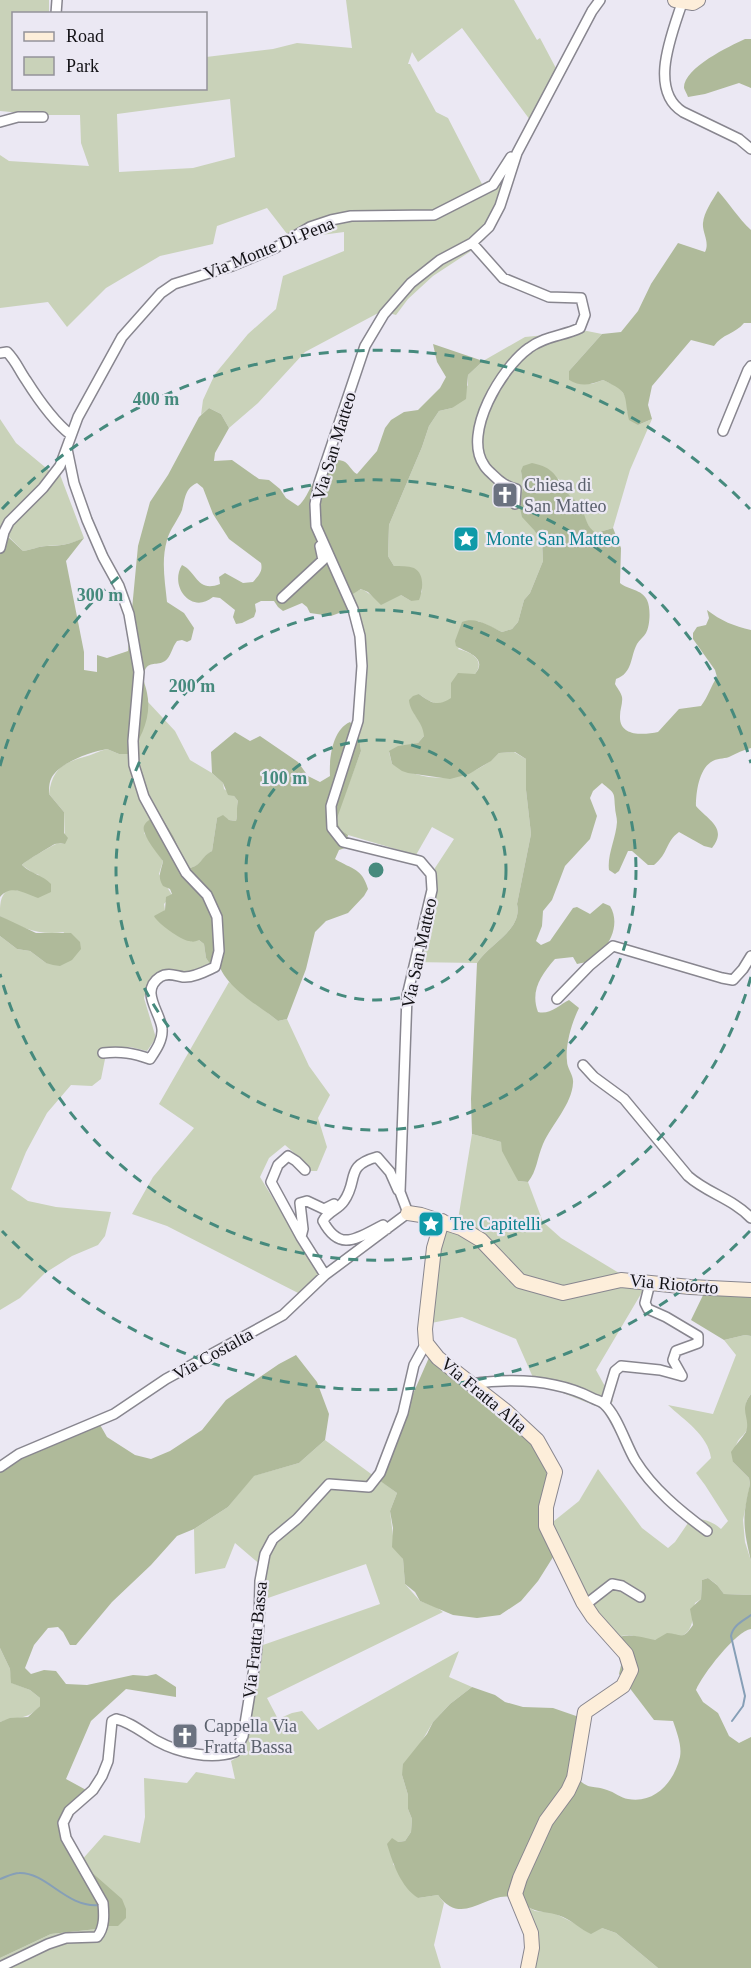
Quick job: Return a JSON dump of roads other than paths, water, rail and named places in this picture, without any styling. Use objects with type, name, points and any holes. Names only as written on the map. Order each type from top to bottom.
[{"type":"street","name":"Via San Matteo","points":[[408,1213],[400,1192],[407,996],[432,890],[431,874],[420,861],[344,842],[332,828],[331,806],[358,721],[362,666],[360,636],[353,609],[316,526],[315,504],[319,483],[365,346],[384,314],[411,283],[440,260],[472,243],[489,227],[500,206],[518,153],[592,11],[600,0]]},
{"type":"street","points":[[698,0],[693,3],[678,1],[665,68],[664,85],[669,98],[683,112],[739,138],[751,149]]},
{"type":"street","points":[[0,122],[18,117],[44,117]]},
{"type":"street","name":"Via Monte Di Pena","points":[[0,548],[9,522],[43,488],[60,466],[78,417],[122,337],[161,293],[174,284],[232,266],[275,248],[310,227],[331,220],[351,216],[434,215],[493,185],[513,154],[518,153]]},
{"type":"street","points":[[472,243],[503,278],[549,297],[581,298],[585,315],[580,328],[567,334],[547,337],[528,348],[501,377],[488,401],[478,438],[480,454],[483,464],[500,482],[516,489],[515,504]]},
{"type":"street","points":[[0,353],[7,352],[15,360],[24,378],[46,408],[62,428],[71,435]]},
{"type":"street","points":[[723,431],[751,366]]},
{"type":"street","points":[[67,449],[74,483],[87,520],[119,586],[129,614],[139,672],[133,741],[134,765],[144,797],[186,873],[207,895],[217,916],[219,951],[215,967],[186,978],[172,974],[160,977],[152,987],[151,1002],[159,1017],[162,1031],[159,1046],[150,1059],[132,1052],[103,1053]]},
{"type":"street","points":[[282,597],[323,560],[316,526]]},
{"type":"street","points":[[557,999],[589,966],[613,946],[733,980],[751,956]]},
{"type":"street","points":[[583,1065],[594,1077],[624,1099],[688,1176],[699,1186],[739,1206],[751,1218]]},
{"type":"street","points":[[305,1170],[288,1156],[278,1165],[272,1182],[301,1237],[325,1275]]},
{"type":"street","points":[[387,1228],[383,1225],[362,1236],[344,1241],[338,1240],[327,1229],[323,1221],[326,1215],[345,1201],[354,1171],[364,1161],[377,1157],[390,1172],[400,1192]]},
{"type":"street","points":[[301,1237],[303,1229],[300,1203],[303,1201],[324,1209],[345,1201]]},
{"type":"street","name":"Via Riotorto","points":[[408,1213],[461,1228],[481,1240],[520,1281],[563,1293],[621,1280],[690,1287],[751,1288]]},
{"type":"street","name":"Via Costalta","points":[[0,1467],[19,1454],[114,1414],[165,1379],[283,1315],[325,1275],[408,1213]]},
{"type":"street","name":"Via Fratta Alta","points":[[442,1221],[434,1248],[426,1317],[426,1343],[438,1358],[507,1412],[537,1440],[555,1472],[546,1507],[546,1526],[585,1605],[626,1653],[631,1670],[623,1686],[585,1712],[574,1778],[568,1791],[546,1821],[520,1878],[515,1894],[531,1933],[532,1948],[528,1968]]},
{"type":"street","points":[[605,1404],[615,1371],[621,1366],[660,1370],[682,1376],[673,1360],[676,1351],[698,1343],[698,1336],[688,1329],[648,1310],[645,1303],[650,1283]]},
{"type":"street","name":"Via Fratta Bassa","points":[[0,1967],[48,1944],[66,1938],[97,1937],[100,1933],[104,1915],[103,1903],[66,1838],[63,1823],[69,1811],[93,1790],[102,1776],[109,1755],[112,1721],[116,1719],[126,1721],[172,1748],[196,1754],[223,1756],[235,1752],[243,1736],[256,1656],[260,1581],[265,1554],[273,1539],[297,1519],[329,1484],[369,1487],[380,1473],[403,1413],[414,1365],[426,1343]]},
{"type":"street","points":[[471,1384],[501,1380],[538,1382],[574,1389],[605,1404],[620,1428],[634,1459],[651,1483],[682,1512],[707,1531]]},
{"type":"street","points":[[585,1605],[612,1584],[622,1586],[640,1597]]},
{"type":"waterway","points":[[732,1721],[743,1706],[745,1696],[731,1636],[736,1626],[751,1615]]},
{"type":"waterway","points":[[0,1879],[17,1873],[29,1874],[77,1901],[99,1905]]},
{"type":"place","name":"Chiesa di San Matteo","points":[[505,495]]},
{"type":"place","name":"Monte San Matteo","points":[[466,539]]},
{"type":"place","name":"Tre Capitelli","points":[[431,1224]]},
{"type":"place","name":"Cappella Via Fratta Bassa","points":[[185,1736]]}]
